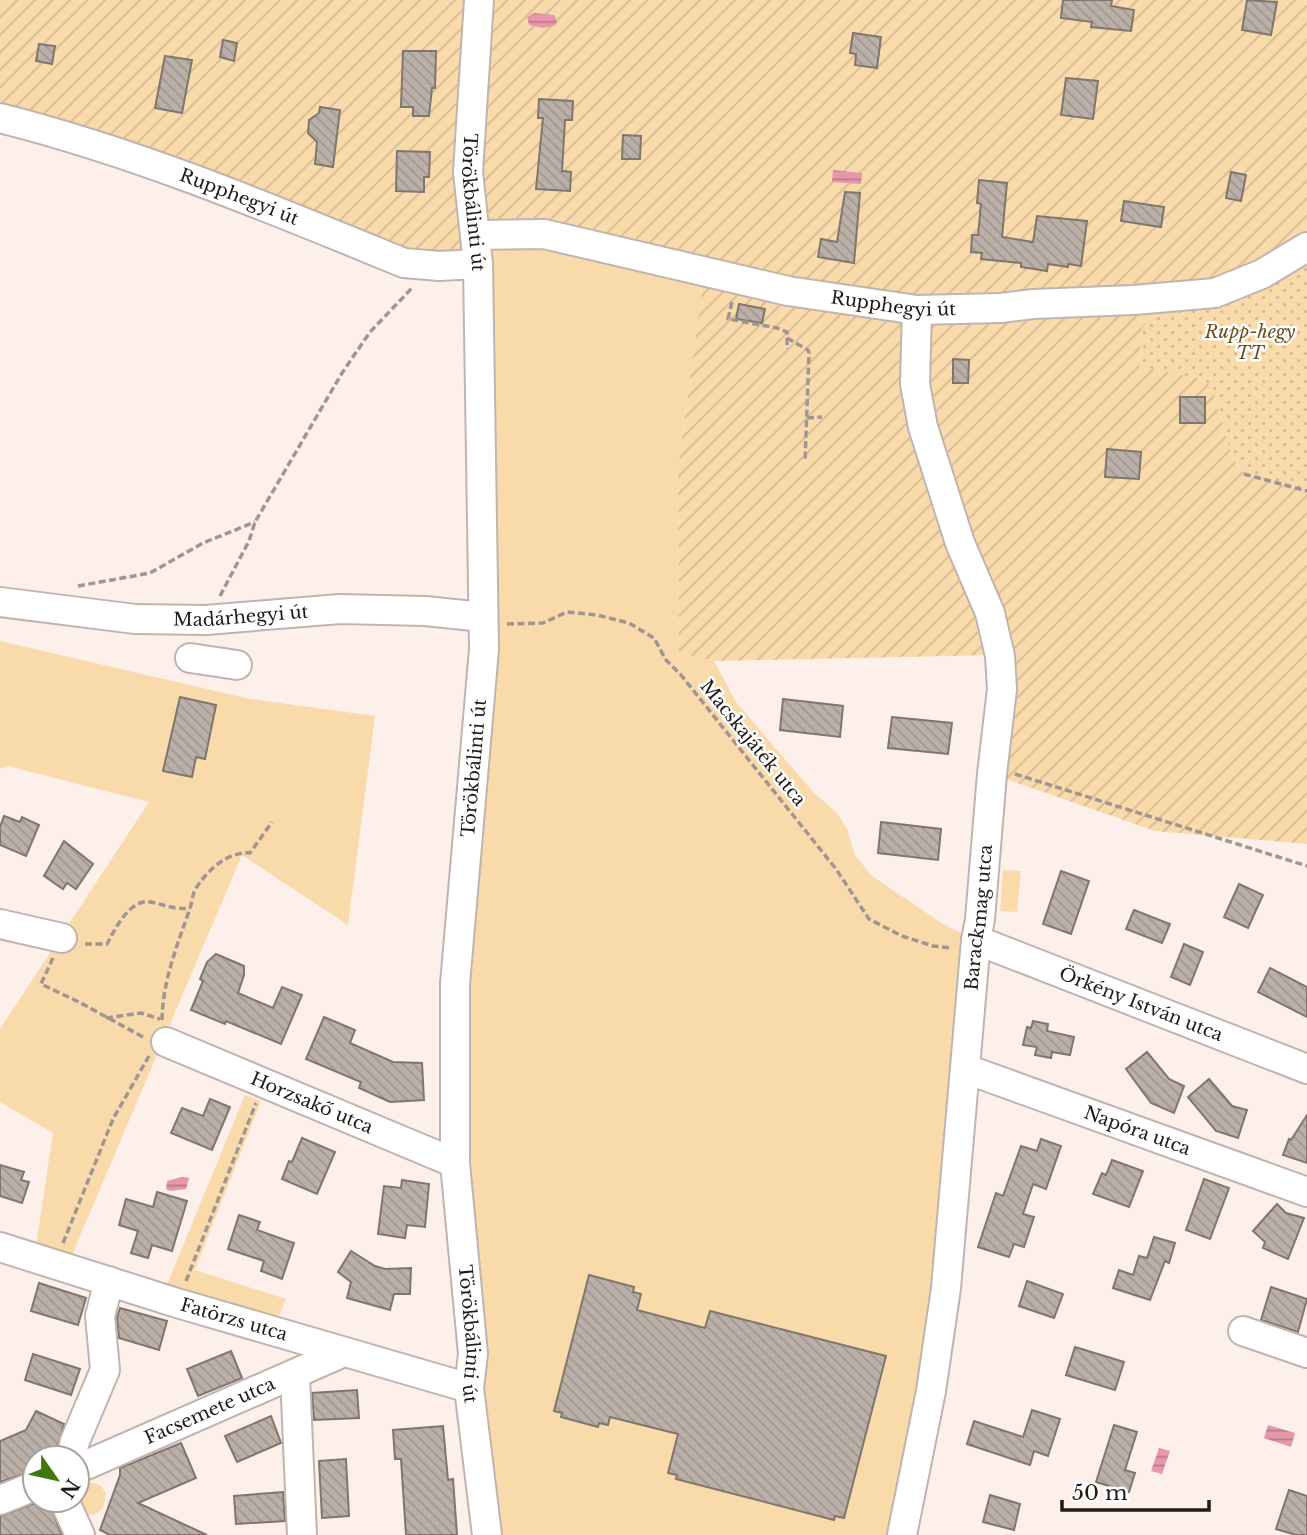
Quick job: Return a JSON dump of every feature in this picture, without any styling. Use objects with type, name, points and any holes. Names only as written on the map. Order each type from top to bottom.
[{"type":"street","name":"Törökbálinti út","points":[[479,0],[468,172],[478,264],[484,649],[455,984],[455,1163],[473,1354],[469,1388],[487,1535]]},
{"type":"street","name":"Rupphegyi út","points":[[0,118],[56,132],[179,174],[404,263],[439,266],[478,264]]},
{"type":"street","name":"Rupphegyi út","points":[[476,234],[544,234],[588,242],[788,291],[917,310],[1001,308],[1215,293],[1262,274],[1307,247]]},
{"type":"street","name":"Barackmag utca","points":[[902,1535],[931,1391],[942,1314],[1002,689],[1000,656],[990,613],[960,543],[923,427],[915,384],[917,310]]},
{"type":"street","name":"Madárhegyi út","points":[[0,602],[135,619],[215,619],[341,610],[425,611],[483,617]]},
{"type":"street","points":[[214,662],[215,619]]},
{"type":"street","points":[[0,924],[62,938]]},
{"type":"street","name":"Örkény István utca","points":[[976,940],[1307,1069]]},
{"type":"street","name":"Horzsakő utca","points":[[165,1033],[264,1083],[455,1163]]},
{"type":"street","name":"Napóra utca","points":[[966,1069],[1307,1192]]},
{"type":"street","name":"Fatörzs utca","points":[[0,1247],[177,1303],[469,1388]]},
{"type":"street","points":[[74,1444],[106,1370],[100,1316],[109,1281]]},
{"type":"street","points":[[1243,1331],[1307,1353]]},
{"type":"street","name":"Facsemete utca","points":[[91,1463],[295,1376],[344,1352]]},
{"type":"street","points":[[295,1376],[302,1535]]},
{"type":"street","points":[[0,1500],[21,1492]]},
{"type":"street","points":[[72,1514],[83,1533]]},
{"type":"path","points":[[215,619],[255,522],[342,373],[370,332],[405,293],[439,266]]},
{"type":"path","points":[[737,280],[728,319],[787,332],[787,349]]},
{"type":"path","points":[[787,338],[808,349],[809,353],[806,462]]},
{"type":"path","points":[[807,418],[822,417]]},
{"type":"path","points":[[1244,474],[1307,491]]},
{"type":"path","points":[[66,585],[114,581],[150,573],[203,543],[255,522]]},
{"type":"path","name":"Macskajáték utca","points":[[483,617],[498,625],[543,623],[567,612],[597,615],[629,623],[653,638],[666,660],[681,675],[836,869],[869,919],[902,936],[933,946],[962,948],[976,940]]},
{"type":"path","points":[[993,767],[1307,866]]},
{"type":"path","points":[[55,1265],[113,1119],[152,1050],[165,1033],[172,955],[194,892],[221,861],[241,852],[250,853],[272,822]]},
{"type":"path","points":[[165,1033],[143,1038],[41,984],[62,938],[74,944],[107,944],[120,920],[144,902],[167,908],[190,908]]},
{"type":"path","points":[[106,1018],[141,1013],[165,1033]]},
{"type":"path","points":[[177,1303],[264,1083]]},
{"type":"green space","points":[[0,0],[1307,0],[1307,247],[1162,297],[1142,329],[1139,366],[1201,379],[1212,387],[1232,457],[1244,474],[1307,491],[1307,844],[1155,831],[992,774],[995,655],[714,661],[679,653],[678,468],[702,290],[691,268],[476,235],[478,264],[439,266],[0,118]]},
{"type":"green space","points":[[476,235],[691,268],[702,290],[678,468],[679,653],[714,661],[736,702],[813,792],[837,813],[847,829],[855,855],[872,876],[943,924],[976,940],[902,1535],[487,1535],[455,1163],[484,649]]},
{"type":"green space","name":"Rupp-hegy TT","points":[[1307,247],[1307,491],[1244,474],[1232,457],[1212,387],[1201,379],[1139,367],[1142,329],[1162,297]]},
{"type":"green space","points":[[0,641],[250,699],[375,716],[348,925],[242,855],[71,1257],[36,1246],[53,1133],[0,1102],[0,1029],[149,802],[8,766],[0,769]]},
{"type":"green space","points":[[1003,870],[1021,871],[1017,912],[1000,911]]},
{"type":"green space","points":[[245,1095],[261,1101],[195,1270],[286,1299],[277,1321],[166,1287]]},
{"type":"green space","points":[[91,1482],[100,1485],[106,1493],[103,1508],[95,1514],[85,1516],[84,1514],[91,1514]]},
{"type":"shaded area","points":[[534,13],[554,15],[556,25],[543,28],[529,25],[527,17]]},
{"type":"shaded area","points":[[833,170],[862,173],[861,184],[832,182]]},
{"type":"shaded area","points":[[189,1178],[186,1189],[166,1189],[167,1181]]},
{"type":"shaded area","points":[[1268,1425],[1295,1433],[1291,1447],[1264,1438]]},
{"type":"shaded area","points":[[1159,1448],[1170,1451],[1162,1474],[1151,1471]]},
{"type":"building","points":[[1063,0],[1112,0],[1111,6],[1134,10],[1131,31],[1091,27],[1092,22],[1061,18]]},
{"type":"building","points":[[1247,0],[1277,2],[1271,35],[1242,30]]},
{"type":"building","points":[[853,33],[881,37],[877,68],[855,65],[856,54],[850,53]]},
{"type":"building","points":[[223,40],[237,43],[234,61],[220,57]]},
{"type":"building","points":[[39,44],[55,46],[52,64],[36,61]]},
{"type":"building","points":[[403,51],[436,51],[435,88],[432,88],[429,116],[413,116],[413,107],[401,107]]},
{"type":"building","points":[[165,56],[192,60],[182,113],[155,108]]},
{"type":"building","points":[[1066,78],[1098,81],[1093,119],[1061,115]]},
{"type":"building","points":[[539,99],[573,101],[572,120],[565,120],[562,171],[571,172],[570,191],[536,189],[543,118],[538,118]]},
{"type":"building","points":[[320,107],[340,110],[333,167],[315,164],[317,142],[308,133],[309,120],[319,113]]},
{"type":"building","points":[[623,135],[641,136],[640,159],[622,159]]},
{"type":"building","points":[[397,151],[430,152],[429,177],[424,177],[424,192],[396,191]]},
{"type":"building","points":[[1231,172],[1246,175],[1241,201],[1226,198]]},
{"type":"building","points":[[979,180],[1007,183],[1002,237],[1033,242],[1037,216],[1087,221],[1081,266],[1048,264],[1047,271],[1021,267],[1021,263],[981,259],[982,253],[971,252],[972,235],[978,235],[981,204],[977,203]]},
{"type":"building","points":[[845,192],[860,193],[854,263],[818,257],[821,239],[837,242]]},
{"type":"building","points":[[1124,201],[1164,207],[1161,227],[1121,221]]},
{"type":"building","points":[[739,304],[765,309],[762,323],[736,319]]},
{"type":"building","points":[[953,359],[969,360],[968,383],[953,383]]},
{"type":"building","points":[[1180,397],[1205,397],[1205,423],[1180,423]]},
{"type":"building","points":[[1107,449],[1141,452],[1139,479],[1105,477]]},
{"type":"building","points":[[180,697],[216,705],[205,759],[196,757],[192,777],[163,771]]},
{"type":"building","points":[[783,699],[843,706],[840,737],[780,730]]},
{"type":"building","points":[[892,717],[952,723],[948,754],[888,748]]},
{"type":"building","points":[[4,816],[20,822],[22,817],[39,825],[26,856],[0,845],[0,827]]},
{"type":"building","points":[[881,822],[941,829],[938,860],[878,853]]},
{"type":"building","points":[[64,841],[93,864],[76,889],[67,883],[63,889],[44,876]]},
{"type":"building","points":[[1061,871],[1089,881],[1071,934],[1043,924]]},
{"type":"building","points":[[1239,884],[1263,895],[1248,928],[1224,917]]},
{"type":"building","points":[[1134,910],[1170,924],[1162,943],[1126,929]]},
{"type":"building","points":[[1184,944],[1203,952],[1190,985],[1171,977]]},
{"type":"building","points":[[216,954],[244,966],[238,993],[273,1008],[282,987],[302,995],[281,1044],[191,1010],[203,981],[200,979],[207,962]]},
{"type":"building","points":[[1270,968],[1307,987],[1307,1017],[1258,992]]},
{"type":"building","points":[[324,1017],[355,1030],[350,1043],[393,1062],[422,1063],[424,1100],[390,1102],[359,1088],[361,1082],[306,1059]]},
{"type":"building","points":[[1033,1021],[1048,1024],[1047,1031],[1074,1037],[1070,1055],[1052,1052],[1051,1058],[1035,1055],[1037,1047],[1023,1045],[1027,1027],[1031,1028]]},
{"type":"building","points":[[1147,1052],[1169,1079],[1184,1086],[1174,1113],[1151,1103],[1126,1069]]},
{"type":"building","points":[[1209,1079],[1232,1106],[1247,1110],[1238,1138],[1216,1131],[1188,1097]]},
{"type":"building","points":[[210,1099],[230,1107],[212,1150],[171,1133],[182,1108],[203,1116]]},
{"type":"building","points":[[1307,1115],[1307,1163],[1283,1155],[1289,1139],[1291,1140]]},
{"type":"building","points":[[302,1138],[335,1152],[317,1194],[282,1179]]},
{"type":"building","points":[[1041,1139],[1061,1146],[1046,1189],[1033,1184],[1023,1214],[1034,1217],[1024,1247],[1014,1244],[1009,1257],[978,1247],[996,1193],[1003,1196],[1021,1146],[1037,1151]]},
{"type":"building","points":[[1112,1160],[1143,1171],[1129,1207],[1093,1194],[1102,1173],[1106,1175]]},
{"type":"building","points":[[0,1165],[24,1172],[21,1180],[29,1182],[22,1203],[0,1196]]},
{"type":"building","points":[[1204,1179],[1229,1188],[1210,1239],[1186,1230]]},
{"type":"building","points":[[402,1180],[429,1184],[425,1227],[407,1225],[405,1238],[378,1234],[384,1186],[401,1188]]},
{"type":"building","points":[[157,1192],[187,1201],[172,1251],[152,1245],[148,1258],[131,1253],[138,1231],[119,1225],[126,1199],[153,1207]]},
{"type":"building","points":[[1277,1204],[1286,1213],[1304,1218],[1288,1259],[1263,1248],[1265,1242],[1253,1231]]},
{"type":"building","points":[[239,1215],[260,1222],[257,1230],[294,1243],[282,1279],[261,1271],[264,1261],[228,1249]]},
{"type":"building","points":[[1154,1237],[1175,1243],[1169,1263],[1165,1261],[1150,1300],[1113,1288],[1119,1270],[1133,1275],[1139,1256],[1147,1258]]},
{"type":"building","points":[[351,1251],[385,1269],[411,1268],[410,1294],[394,1294],[390,1310],[347,1298],[351,1282],[338,1272]]},
{"type":"building","points":[[589,1275],[634,1287],[633,1292],[641,1294],[637,1310],[705,1328],[710,1311],[886,1356],[844,1518],[835,1516],[834,1520],[676,1479],[677,1475],[668,1473],[678,1434],[610,1417],[608,1425],[599,1423],[598,1427],[561,1417],[562,1413],[554,1411]]},
{"type":"building","points":[[1027,1281],[1063,1294],[1054,1318],[1019,1306]]},
{"type":"building","points":[[39,1283],[86,1298],[78,1325],[31,1311]]},
{"type":"building","points":[[1271,1287],[1307,1299],[1298,1332],[1261,1320]]},
{"type":"building","points":[[120,1308],[167,1321],[159,1350],[119,1338],[117,1317]]},
{"type":"building","points":[[1075,1347],[1124,1362],[1115,1390],[1066,1375]]},
{"type":"building","points":[[231,1351],[242,1378],[198,1396],[187,1369]]},
{"type":"building","points":[[33,1354],[80,1369],[71,1395],[25,1380]]},
{"type":"building","points":[[357,1390],[359,1418],[314,1420],[312,1393]]},
{"type":"building","points":[[1032,1410],[1060,1419],[1048,1456],[1034,1451],[1030,1465],[967,1444],[974,1421],[1023,1437]]},
{"type":"building","points":[[36,1411],[64,1424],[59,1444],[21,1444],[21,1475],[0,1482],[0,1441],[26,1430]]},
{"type":"building","points":[[271,1416],[281,1443],[237,1462],[225,1436]]},
{"type":"building","points":[[1114,1425],[1137,1432],[1125,1470],[1135,1473],[1129,1492],[1096,1482]]},
{"type":"building","points":[[443,1426],[448,1480],[453,1479],[457,1535],[406,1535],[401,1459],[395,1459],[393,1430]]},
{"type":"building","points":[[181,1443],[196,1478],[138,1503],[207,1535],[110,1535],[100,1530],[120,1475],[120,1468]]},
{"type":"building","points":[[346,1459],[349,1516],[322,1518],[319,1461]]},
{"type":"building","points":[[1289,1490],[1307,1496],[1307,1535],[1276,1529]]},
{"type":"building","points":[[283,1492],[285,1521],[236,1524],[234,1496]]},
{"type":"building","points":[[990,1495],[1020,1504],[1014,1530],[983,1522]]},
{"type":"building","points":[[21,1508],[21,1514],[54,1514],[62,1535],[0,1535],[0,1516]]}]
